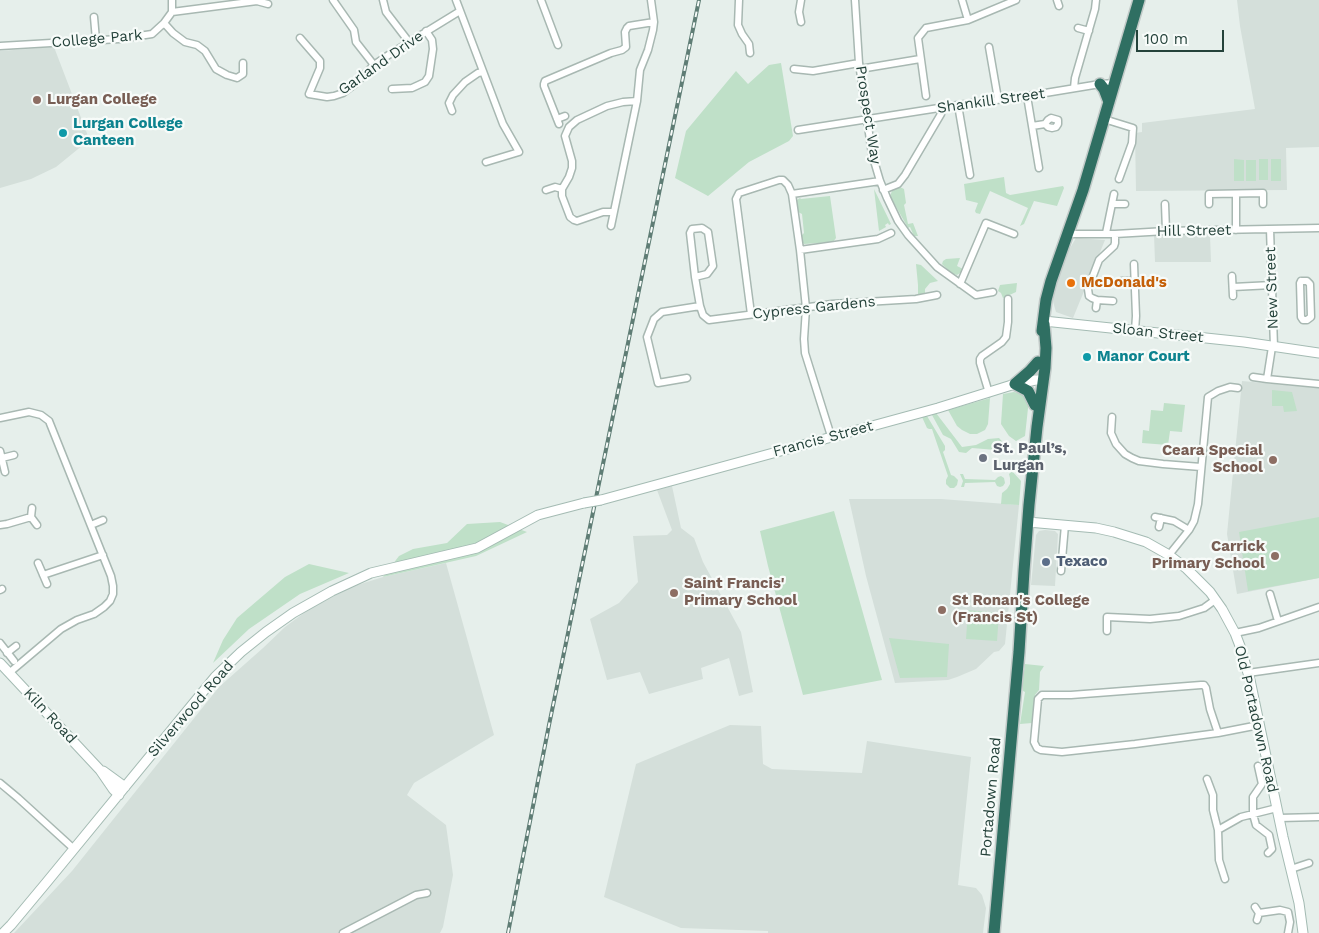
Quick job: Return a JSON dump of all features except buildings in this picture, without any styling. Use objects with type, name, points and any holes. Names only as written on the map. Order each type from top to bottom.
[{"type":"highway","points":[[1037,427],[1040,380],[1038,362],[1046,300],[1083,190],[1139,1]]},
{"type":"highway","points":[[1100,84],[1109,102]]},
{"type":"highway","points":[[1037,427],[1035,405],[1046,348],[1044,323]]},
{"type":"highway","points":[[1035,405],[1028,391],[1015,384],[1038,362]]},
{"type":"highway","name":"Portadown Road","points":[[994,933],[1037,427]]},
{"type":"main road","name":"Sloan Street","points":[[1044,323],[1244,342],[1319,353]]},
{"type":"main road","name":"Francis Street","points":[[601,500],[938,408],[1015,384],[1040,380]]},
{"type":"main road","name":"Silverwood Road","points":[[2,933],[17,918],[215,677],[241,652],[293,613],[332,591],[371,573],[477,548],[538,516],[601,500]]},
{"type":"main road","name":"Old Portadown Road","points":[[1028,522],[1096,528],[1146,542],[1169,555],[1197,578],[1215,600],[1235,633],[1248,673],[1299,903],[1303,933]]},
{"type":"main road","name":"Kiln Road","points":[[0,663],[100,770],[112,789],[119,795]]},
{"type":"main road","name":"Kiln Road","points":[[100,770],[125,787]]},
{"type":"street","points":[[172,0],[172,12],[257,1],[268,4]]},
{"type":"street","points":[[333,0],[354,30],[356,42],[374,65]]},
{"type":"street","points":[[383,0],[386,12],[409,42]]},
{"type":"street","points":[[456,0],[503,124],[519,152],[486,162]]},
{"type":"street","points":[[541,0],[558,45]]},
{"type":"street","points":[[611,226],[637,101],[640,70],[654,30],[651,0]]},
{"type":"street","points":[[740,0],[738,25],[749,44],[750,54]]},
{"type":"street","points":[[801,0],[799,12],[801,22]]},
{"type":"street","name":"Prospect Way","points":[[855,0],[859,66],[872,154],[880,181],[898,220],[930,261],[960,284],[976,295],[993,292]]},
{"type":"street","points":[[962,0],[968,20]]},
{"type":"street","points":[[926,96],[918,38],[926,28],[968,20],[1016,0]]},
{"type":"street","points":[[1074,88],[1096,0]]},
{"type":"street","name":"Garland Drive","points":[[300,38],[320,61],[320,68],[309,94],[327,97],[343,93],[374,65],[460,11]]},
{"type":"street","name":"College Park","points":[[0,46],[70,43],[152,34],[172,12]]},
{"type":"street","points":[[94,18],[96,40]]},
{"type":"street","points":[[565,116],[558,122],[544,86],[546,81],[622,50],[626,47],[625,32],[627,28],[654,22]]},
{"type":"street","points":[[164,23],[185,42],[198,45],[205,51],[216,69],[227,75],[237,78],[243,74],[243,63]]},
{"type":"street","points":[[1078,28],[1089,31]]},
{"type":"street","points":[[392,89],[412,88],[425,82],[429,76],[433,49],[432,40],[426,31]]},
{"type":"street","points":[[989,47],[998,99]]},
{"type":"street","points":[[794,69],[813,70],[920,59]]},
{"type":"street","points":[[452,111],[449,103],[453,95],[465,82],[483,72]]},
{"type":"street","name":"Shankill Street","points":[[798,130],[1115,83]]},
{"type":"street","points":[[1028,96],[1039,168]]},
{"type":"street","points":[[613,212],[603,212],[577,221],[570,217],[562,196],[562,189],[572,168],[565,136],[569,127],[578,120],[607,106],[637,101]]},
{"type":"street","points":[[958,105],[970,175]]},
{"type":"street","points":[[884,190],[898,184],[905,175],[941,114],[941,108]]},
{"type":"street","points":[[1104,120],[1133,128],[1132,143],[1119,179]]},
{"type":"street","points":[[1032,126],[1045,124]]},
{"type":"street","points":[[751,314],[736,202],[737,196],[739,193],[783,180],[788,185],[792,194],[800,250],[806,308],[805,353],[831,436]]},
{"type":"street","points":[[792,194],[880,181]]},
{"type":"street","points":[[546,190],[555,187],[562,189]]},
{"type":"street","points":[[1209,204],[1209,194],[1262,193],[1263,204]]},
{"type":"street","points":[[1106,234],[1114,194]]},
{"type":"street","points":[[1236,194],[1236,230]]},
{"type":"street","points":[[1112,204],[1125,204]]},
{"type":"street","points":[[1165,204],[1166,230]]},
{"type":"street","points":[[960,284],[986,223],[1014,234]]},
{"type":"street","points":[[687,378],[659,384],[647,337],[654,319],[662,312],[700,306],[695,277],[690,233],[692,229],[702,228],[708,232],[713,266],[707,274],[695,277]]},
{"type":"street","name":"Hill Street","points":[[1068,234],[1115,234],[1166,230],[1319,228]]},
{"type":"street","name":"New Street","points":[[1270,229],[1273,347]]},
{"type":"street","points":[[800,250],[878,239],[891,234]]},
{"type":"street","points":[[1113,301],[1092,298],[1089,296],[1088,289],[1099,260],[1114,246],[1115,234]]},
{"type":"street","points":[[1134,264],[1135,331]]},
{"type":"street","points":[[1232,276],[1233,296]]},
{"type":"street","points":[[1122,281],[1135,281]]},
{"type":"street","points":[[1307,281],[1310,284],[1311,303],[1311,317],[1303,320],[1301,317],[1301,282],[1307,281]]},
{"type":"street","points":[[1233,287],[1272,285]]},
{"type":"street","name":"Cypress Gardens","points":[[700,306],[703,315],[709,320],[832,304],[937,296]]},
{"type":"street","points":[[1096,308],[1097,300]]},
{"type":"street","points":[[989,393],[980,359],[1006,337],[1008,322],[1006,301]]},
{"type":"street","points":[[1311,303],[1319,303]]},
{"type":"street","points":[[1268,379],[1273,347]]},
{"type":"street","points":[[1253,377],[1319,384]]},
{"type":"street","points":[[1169,555],[1194,522],[1198,504],[1208,397],[1218,390],[1230,387],[1238,388]]},
{"type":"street","points":[[0,418],[29,412],[41,414],[49,421],[103,555],[113,586],[113,594],[110,601],[94,614],[77,620],[61,629],[9,673]]},
{"type":"street","points":[[1112,417],[1111,433],[1116,444],[1125,454],[1132,458],[1139,461],[1201,467]]},
{"type":"street","points":[[4,472],[1,455],[14,455]]},
{"type":"street","points":[[32,508],[32,517],[37,525]]},
{"type":"street","points":[[0,524],[32,517]]},
{"type":"street","points":[[1159,527],[1158,518],[1174,521],[1189,530]]},
{"type":"street","points":[[91,526],[103,520]]},
{"type":"street","points":[[1062,571],[1065,525]]},
{"type":"street","points":[[43,575],[103,555]]},
{"type":"street","points":[[38,563],[47,584]]},
{"type":"street","points":[[1270,594],[1278,621]]},
{"type":"street","points":[[1107,631],[1107,617],[1150,619],[1179,616],[1204,608],[1215,600]]},
{"type":"street","points":[[1235,633],[1259,628],[1319,607]]},
{"type":"street","points":[[0,643],[14,661]]},
{"type":"street","points":[[8,652],[16,646]]},
{"type":"street","points":[[1248,673],[1319,663]]},
{"type":"street","points":[[1218,733],[1210,709],[1206,688],[1204,685],[1201,685],[1071,695],[1042,694],[1038,699],[1034,742],[1037,748],[1042,750],[1062,752],[1218,733],[1259,725]]},
{"type":"street","points":[[1258,766],[1262,784],[1253,797],[1252,814],[1256,825],[1268,835],[1272,849],[1268,853]]},
{"type":"street","points":[[0,783],[74,849]]},
{"type":"street","points":[[1207,784],[1213,795],[1213,810],[1218,830],[1219,860],[1224,879]]},
{"type":"street","points":[[1218,830],[1241,817],[1277,808]]},
{"type":"street","points":[[1279,818],[1319,817]]},
{"type":"street","points":[[1291,868],[1309,863]]},
{"type":"street","points":[[343,933],[416,895],[427,892]]},
{"type":"street","points":[[1254,907],[1259,913]]},
{"type":"street","points":[[1259,913],[1280,910],[1288,912],[1290,922],[1288,933]]},
{"type":"street","points":[[1257,920],[1259,913]]},
{"type":"shaded area","points":[[1237,0],[1319,0],[1319,147],[1286,148],[1287,190],[1136,191],[1135,133],[1142,132],[1142,123],[1255,109]]},
{"type":"shaded area","name":"Lurgan College","points":[[54,47],[88,136],[83,145],[56,167],[31,179],[0,188],[0,51]]},
{"type":"shaded area","points":[[1154,234],[1210,235],[1211,262],[1155,262]]},
{"type":"shaded area","points":[[1076,238],[1105,240],[1073,318],[1056,312],[1052,298],[1067,253]]},
{"type":"shaded area","name":"Ceara Special School","points":[[1242,381],[1319,388],[1319,578],[1237,594],[1227,534]]},
{"type":"shaded area","name":"Saint Francis' Primary School","points":[[672,486],[681,528],[694,538],[703,562],[741,632],[753,692],[739,696],[729,658],[701,668],[703,679],[649,694],[640,672],[607,680],[590,619],[619,603],[638,582],[633,536],[667,535],[672,530],[657,490]]},
{"type":"shaded area","name":"St Ronan's College (Francis St)","points":[[849,499],[941,499],[1019,505],[1005,644],[999,651],[994,652],[976,669],[948,680],[895,683],[866,576]]},
{"type":"shaded area","points":[[1039,531],[1055,531],[1058,534],[1055,586],[1031,585],[1036,535]]},
{"type":"shaded area","points":[[446,563],[494,735],[414,783],[407,795],[446,825],[453,875],[443,927],[440,933],[14,933],[72,871],[219,687],[285,627],[308,610],[351,587],[383,577]]},
{"type":"shaded area","points":[[730,725],[761,726],[763,764],[772,769],[862,773],[867,741],[971,757],[958,885],[976,888],[982,895],[986,908],[983,933],[768,933],[768,931],[681,928],[604,897],[636,764]]},
{"type":"green space","points":[[781,63],[793,136],[789,141],[749,162],[708,196],[675,178],[686,131],[736,71],[748,84],[769,65]]},
{"type":"green space","points":[[1234,159],[1244,160],[1244,181],[1234,181]]},
{"type":"green space","points":[[1259,159],[1268,159],[1268,180],[1259,180]]},
{"type":"green space","points":[[1271,159],[1281,159],[1281,181],[1271,181]]},
{"type":"green space","points":[[1246,160],[1256,160],[1256,181],[1246,181]]},
{"type":"green space","points":[[1004,177],[1006,193],[1010,195],[1063,186],[1064,188],[1057,206],[1034,201],[1024,224],[1020,226],[1028,208],[990,191],[980,214],[976,213],[978,203],[966,200],[964,184]]},
{"type":"green space","points":[[900,187],[904,189],[906,203],[904,205],[908,224],[913,223],[918,236],[914,236],[910,227],[908,228],[890,196],[892,191]]},
{"type":"green space","points":[[874,189],[891,224],[889,225],[888,223],[885,225],[886,227],[879,231]]},
{"type":"green space","points":[[830,196],[836,238],[833,242],[804,244],[801,236],[804,233],[802,214],[798,212],[797,200],[800,198]]},
{"type":"green space","points":[[960,258],[957,266],[963,269],[963,271],[957,275],[951,273],[942,264],[946,259]]},
{"type":"green space","points":[[916,264],[921,265],[938,281],[930,283],[925,289],[925,293],[920,296],[918,294]]},
{"type":"green space","points":[[1017,283],[1016,292],[1003,298],[998,291],[1000,285]]},
{"type":"green space","points":[[1272,390],[1292,392],[1297,411],[1284,412],[1283,406],[1272,406]]},
{"type":"green space","points":[[1014,392],[1025,395],[1029,399],[1025,436],[1016,441],[1009,436],[1001,424],[1003,394]]},
{"type":"green space","points":[[990,398],[988,424],[985,430],[977,434],[970,434],[957,426],[948,410]]},
{"type":"green space","points":[[1164,403],[1185,405],[1182,432],[1170,431],[1168,445],[1142,443],[1143,430],[1149,431],[1151,410],[1163,411]]},
{"type":"green space","points":[[936,413],[962,447],[976,445],[988,439],[999,438],[1008,448],[1007,455],[1005,451],[1002,451],[1004,447],[1000,445],[996,450],[972,448],[966,453],[959,452],[951,439],[943,435],[932,415]]},
{"type":"green space","points":[[927,416],[945,446],[943,452],[951,475],[958,480],[954,488],[950,488],[946,484],[948,476],[932,429],[927,428],[922,417]]},
{"type":"green space","points":[[1012,471],[1021,481],[1019,505],[1001,504],[1002,493],[1010,484],[1009,474]]},
{"type":"green space","points":[[960,474],[963,474],[965,479],[995,480],[1001,476],[1004,478],[1005,483],[1000,487],[995,482],[965,483],[964,487],[961,487],[963,481]]},
{"type":"green space","points":[[834,511],[882,680],[803,695],[760,531]]},
{"type":"green space","name":"Carrick Primary School","points":[[1319,517],[1319,578],[1248,591],[1239,532]]},
{"type":"green space","points":[[500,522],[527,532],[476,556],[383,577],[399,556],[413,549],[447,543],[467,524]]},
{"type":"green space","points":[[309,564],[349,573],[300,594],[249,629],[213,663],[223,640],[237,618],[285,577]]},
{"type":"green space","points":[[968,610],[999,613],[997,641],[966,639]]},
{"type":"green space","points":[[889,638],[949,644],[947,677],[900,678]]},
{"type":"green space","points":[[1025,664],[1044,666],[1040,672],[1039,690],[1035,695],[1032,723],[1020,724],[1025,692],[1023,691],[1023,680]]},
{"type":"railway","points":[[508,933],[549,725],[699,0]]},
{"type":"place","name":"Lurgan College","points":[[37,100]]},
{"type":"place","name":"Lurgan College Canteen","points":[[63,133]]},
{"type":"place","name":"McDonald's","points":[[1071,283]]},
{"type":"place","name":"Manor Court","points":[[1087,357]]},
{"type":"place","name":"St. Paul’s, Lurgan","points":[[983,458]]},
{"type":"place","name":"Ceara Special School","points":[[1273,460]]},
{"type":"place","name":"Carrick Primary School","points":[[1275,556]]},
{"type":"place","name":"Texaco","points":[[1046,562]]},
{"type":"place","name":"Saint Francis' Primary School","points":[[674,593]]},
{"type":"place","name":"St Ronan's College (Francis St)","points":[[942,610]]}]
